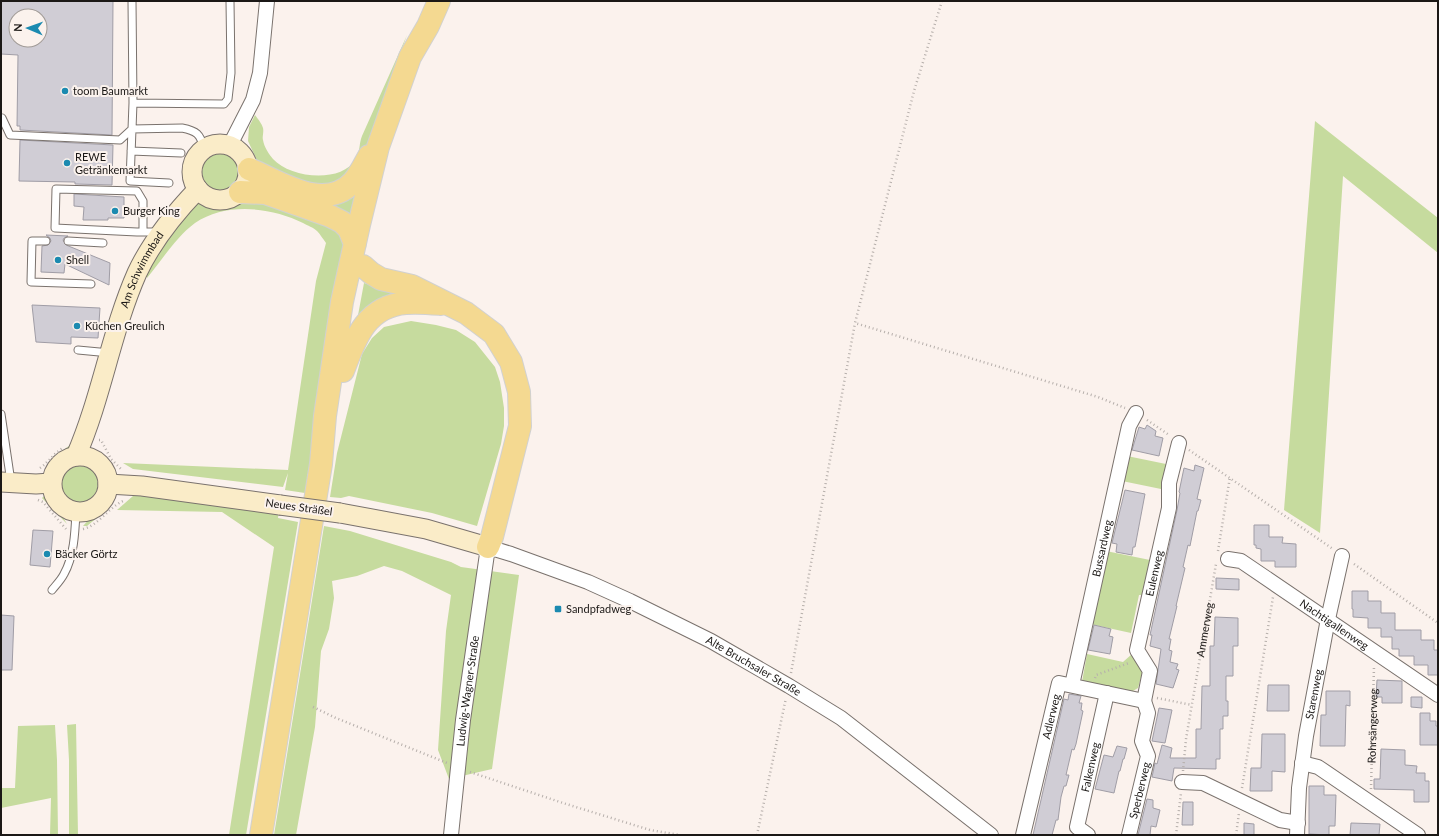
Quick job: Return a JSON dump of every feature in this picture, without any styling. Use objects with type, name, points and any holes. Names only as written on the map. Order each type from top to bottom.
[{"type":"main road","points":[[261,835],[321,464],[324,416],[342,302],[378,147],[410,57],[428,26],[439,1]]},
{"type":"main road","points":[[321,464],[335,417],[363,266],[389,154],[428,26]]},
{"type":"main road","points":[[248,169],[291,188],[317,195],[327,195],[343,190],[352,183],[363,167],[368,156],[378,147]]},
{"type":"main road","points":[[240,192],[265,193],[330,216],[342,222],[349,229],[355,244]]},
{"type":"main road","points":[[363,266],[371,273],[382,279],[412,286],[466,313],[494,334],[511,362],[519,392],[520,426],[492,537],[488,546]]},
{"type":"main road","points":[[343,371],[354,341],[363,326],[372,316],[388,307],[406,303],[450,304]]},
{"type":"street","points":[[230,145],[253,100],[257,87],[260,73],[267,1]]},
{"type":"street","points":[[216,144],[230,145],[242,154],[246,161],[248,169],[247,182],[240,192],[228,199],[214,200],[208,198],[198,189],[192,175],[194,160],[204,148],[216,144]]},
{"type":"street","name":"Am Schwimmbad","points":[[76,456],[94,409],[124,306],[152,232],[198,189]]},
{"type":"street","name":"Am Schwimmbad","points":[[94,409],[96,460]]},
{"type":"street","name":"Bussardweg","points":[[1072,685],[1129,426],[1136,413]]},
{"type":"street","name":"Eulenweg","points":[[1138,650],[1169,508],[1169,483],[1179,443]]},
{"type":"street","points":[[76,456],[87,456],[96,460],[105,471],[108,484],[107,491],[101,503],[89,511],[76,512],[69,510],[58,502],[52,490],[51,483],[55,470],[64,460],[76,456]]},
{"type":"street","points":[[6,482],[36,484],[51,483]]},
{"type":"street","name":"Neues Sträßel","points":[[108,484],[142,486],[340,513],[426,529],[488,546]]},
{"type":"street","name":"Alte Bruchsaler Straße","points":[[488,546],[559,571],[630,600],[711,641],[841,718],[991,835]]},
{"type":"street","name":"Ludwig-Wagner-Straße","points":[[451,835],[463,720],[488,546]]},
{"type":"street","name":"Starenweg","points":[[1298,829],[1299,788],[1302,763],[1328,619],[1342,556]]},
{"type":"street","name":"Nachtigallenweg","points":[[1221,558],[1241,561],[1438,695]]},
{"type":"street","points":[[1138,650],[1150,671],[1145,698]]},
{"type":"street","name":"Adlerweg","points":[[1023,835],[1059,683],[1107,693],[1145,698]]},
{"type":"street","name":"Falkenweg","points":[[1088,835],[1077,827],[1107,693]]},
{"type":"street","name":"Sperberweg","points":[[1129,835],[1148,756],[1142,741],[1148,713],[1145,698]]},
{"type":"street","points":[[1302,763],[1318,767],[1371,801],[1418,835]]},
{"type":"street","points":[[1182,782],[1203,783],[1298,829]]},
{"type":"lane","points":[[132,1],[133,103],[130,181],[169,183]]},
{"type":"lane","points":[[133,103],[224,104],[228,99],[230,73],[230,1]]},
{"type":"lane","points":[[2,118],[10,135],[120,140],[132,129],[190,129],[201,137],[204,148]]},
{"type":"lane","points":[[131,151],[181,153]]},
{"type":"lane","points":[[56,189],[137,192],[143,200],[152,232],[55,228],[56,189]]},
{"type":"lane","points":[[46,241],[32,241],[31,282],[91,284]]},
{"type":"lane","points":[[68,241],[103,243]]},
{"type":"lane","points":[[78,350],[110,353]]},
{"type":"lane","points":[[1,414],[6,482]]},
{"type":"lane","points":[[52,590],[63,576],[67,568],[75,536],[76,512]]},
{"type":"path","points":[[757,835],[789,686],[855,323],[914,91],[942,1]]},
{"type":"path","points":[[855,323],[1098,396],[1136,413],[1179,443]]},
{"type":"path","name":"Ammerweg","points":[[1176,835],[1186,739],[1221,558],[1230,477],[1179,443]]},
{"type":"path","points":[[1236,835],[1275,585]]},
{"type":"path","points":[[1089,689],[1096,675],[1132,662],[1138,650]]},
{"type":"path","name":"Rohrsängerweg","points":[[1371,801],[1374,651]]},
{"type":"path","points":[[1145,698],[1192,705]]},
{"type":"path","points":[[313,707],[336,718],[458,768],[650,830],[680,835]]},
{"type":"green space","points":[[407,35],[361,161],[339,184],[305,186],[260,167],[248,141],[249,127],[255,115],[263,128],[263,139],[268,153],[273,159],[291,171],[315,176],[328,175],[349,167],[357,157],[362,136]]},
{"type":"green space","points":[[1315,121],[1438,218],[1438,253],[1343,176],[1320,533],[1284,510]]},
{"type":"green space","points":[[217,153],[225,153],[235,158],[239,165],[239,179],[235,186],[225,191],[217,191],[207,186],[205,183],[202,176],[202,168],[207,158],[210,156]]},
{"type":"green space","points":[[359,183],[354,220],[306,196]]},
{"type":"green space","points":[[249,196],[336,226],[344,242],[305,493],[285,490],[288,473],[283,487],[133,469],[123,463],[288,470],[316,281],[326,243],[317,231],[277,213],[249,209],[220,212],[207,216],[188,229],[175,242],[147,278],[147,273],[172,228],[192,206],[206,200],[220,205]]},
{"type":"green space","points":[[364,283],[412,296],[356,326]]},
{"type":"green space","points":[[411,321],[456,330],[475,342],[495,367],[500,382],[504,408],[504,426],[501,444],[477,526],[432,513],[349,496],[341,498],[330,497],[337,453],[362,354],[372,338],[384,327]]},
{"type":"green space","points":[[75,441],[70,449],[61,454],[51,464],[50,461],[56,455]]},
{"type":"green space","points":[[1127,456],[1166,464],[1161,489],[1122,481]]},
{"type":"green space","points":[[75,465],[83,465],[90,468],[95,473],[98,484],[95,495],[90,500],[83,503],[75,503],[68,500],[63,495],[60,488],[60,480],[63,473],[68,468]]},
{"type":"green space","points":[[151,494],[279,511],[278,518],[298,522],[246,835],[229,835],[274,547],[222,512],[117,510],[133,496]]},
{"type":"green space","points":[[44,496],[57,509],[67,524],[42,498]]},
{"type":"green space","points":[[103,510],[104,512],[87,526],[83,526],[92,516]]},
{"type":"green space","points":[[324,526],[350,531],[451,562],[461,567],[519,575],[492,769],[449,779],[438,750],[446,631],[451,595],[402,571],[384,566],[357,576],[332,581],[334,598],[329,629],[321,651],[315,727],[296,835],[274,835]]},
{"type":"green space","points":[[1106,551],[1150,560],[1143,595],[1139,595],[1131,633],[1090,624]]},
{"type":"green space","points":[[1087,654],[1123,662],[1132,654],[1143,670],[1138,688],[1131,692],[1082,682]]},
{"type":"green space","points":[[76,724],[78,835],[69,835],[69,760],[67,725]]},
{"type":"green space","points":[[55,725],[58,835],[50,835],[51,798],[1,808],[1,788],[15,788],[18,726]]},
{"type":"building","name":"toom Baumarkt","points":[[1,1],[113,1],[112,135],[20,130],[20,126],[17,126],[18,55],[1,54]]},
{"type":"building","points":[[20,140],[113,145],[112,185],[75,184],[75,182],[19,181]]},
{"type":"building","points":[[74,194],[124,197],[124,218],[108,218],[108,220],[83,220],[84,207],[74,206]]},
{"type":"building","points":[[46,235],[68,236],[63,240],[66,245],[110,263],[109,285],[65,264],[64,273],[41,272],[42,246],[48,245],[51,241]]},
{"type":"building","points":[[32,305],[100,308],[98,338],[71,337],[71,344],[36,342]]},
{"type":"building","points":[[1147,425],[1156,431],[1155,436],[1163,438],[1159,456],[1132,450],[1139,427],[1145,429]]},
{"type":"building","points":[[1195,465],[1204,468],[1197,499],[1201,500],[1197,511],[1190,546],[1188,545],[1183,567],[1185,568],[1169,639],[1171,639],[1169,650],[1172,651],[1170,662],[1178,664],[1176,669],[1179,670],[1173,688],[1156,684],[1161,649],[1150,646],[1152,635],[1150,635],[1177,510],[1184,468],[1194,471]]},
{"type":"building","points":[[1125,490],[1145,494],[1135,547],[1133,547],[1132,555],[1116,552],[1117,544],[1112,543]]},
{"type":"building","points":[[1254,525],[1269,525],[1269,537],[1283,537],[1282,543],[1296,544],[1296,567],[1275,567],[1275,561],[1261,561],[1261,549],[1256,548],[1256,545],[1254,545]]},
{"type":"building","points":[[33,530],[53,531],[50,567],[30,565]]},
{"type":"building","points":[[1216,578],[1239,579],[1239,590],[1216,589]]},
{"type":"building","points":[[1352,591],[1368,591],[1368,601],[1381,601],[1381,613],[1395,613],[1395,630],[1421,630],[1421,640],[1434,640],[1434,650],[1438,650],[1438,675],[1428,675],[1428,665],[1414,665],[1414,656],[1399,656],[1399,649],[1392,649],[1392,637],[1381,637],[1381,628],[1368,628],[1368,618],[1353,617]]},
{"type":"building","points":[[1,615],[14,616],[12,670],[1,670]]},
{"type":"building","points":[[1215,617],[1238,618],[1238,646],[1233,646],[1233,676],[1226,676],[1226,701],[1228,701],[1228,716],[1223,716],[1223,729],[1220,729],[1220,759],[1216,759],[1216,769],[1174,768],[1172,781],[1152,777],[1155,763],[1157,764],[1162,745],[1172,748],[1170,758],[1196,758],[1196,729],[1201,729],[1202,686],[1210,686],[1210,646],[1214,646]]},
{"type":"building","points":[[1094,625],[1111,629],[1109,636],[1113,637],[1110,654],[1088,650]]},
{"type":"building","points":[[1377,680],[1402,681],[1402,703],[1382,703],[1382,697],[1376,697]]},
{"type":"building","points":[[1268,685],[1289,685],[1289,711],[1267,711]]},
{"type":"building","points":[[1326,691],[1350,691],[1350,706],[1346,705],[1345,746],[1320,746],[1321,715],[1326,715]]},
{"type":"building","points":[[1069,694],[1081,696],[1079,703],[1082,703],[1081,710],[1083,711],[1076,744],[1074,750],[1072,749],[1066,775],[1069,775],[1061,797],[1058,820],[1056,820],[1052,835],[1033,835],[1064,699],[1068,700]]},
{"type":"building","points":[[1411,697],[1422,697],[1422,708],[1411,707]]},
{"type":"building","points":[[1159,708],[1172,710],[1165,743],[1152,741]]},
{"type":"building","points":[[1420,713],[1430,713],[1430,721],[1436,721],[1436,726],[1438,726],[1438,745],[1420,745]]},
{"type":"building","points":[[1262,734],[1285,734],[1285,772],[1272,771],[1272,791],[1250,791],[1251,768],[1261,768]]},
{"type":"building","points":[[1117,746],[1127,748],[1119,771],[1114,793],[1095,789],[1104,755],[1113,757]]},
{"type":"building","points":[[1381,749],[1405,750],[1405,765],[1417,766],[1416,773],[1425,773],[1425,781],[1429,781],[1429,802],[1414,802],[1414,790],[1374,789],[1374,779],[1380,779]]},
{"type":"building","points":[[1309,786],[1324,786],[1324,795],[1336,795],[1335,826],[1329,826],[1329,835],[1309,834]]},
{"type":"building","points":[[1147,799],[1153,800],[1153,808],[1160,810],[1156,827],[1151,826],[1150,835],[1138,835]]},
{"type":"building","points":[[1183,802],[1193,802],[1193,825],[1182,825]]},
{"type":"building","points":[[1244,823],[1254,824],[1254,835],[1244,835]]},
{"type":"building","points":[[1351,823],[1380,824],[1379,835],[1350,835]]},
{"type":"place","name":"toom Baumarkt","points":[[65,91]]},
{"type":"place","name":"REWE Getränkemarkt","points":[[67,163]]},
{"type":"place","name":"Burger King","points":[[115,211]]},
{"type":"place","name":"Shell","points":[[58,260]]},
{"type":"place","name":"Küchen Greulich","points":[[77,326]]},
{"type":"place","name":"Bäcker Görtz","points":[[47,554]]},
{"type":"place","name":"Sandpfadweg","points":[[558,609]]}]
